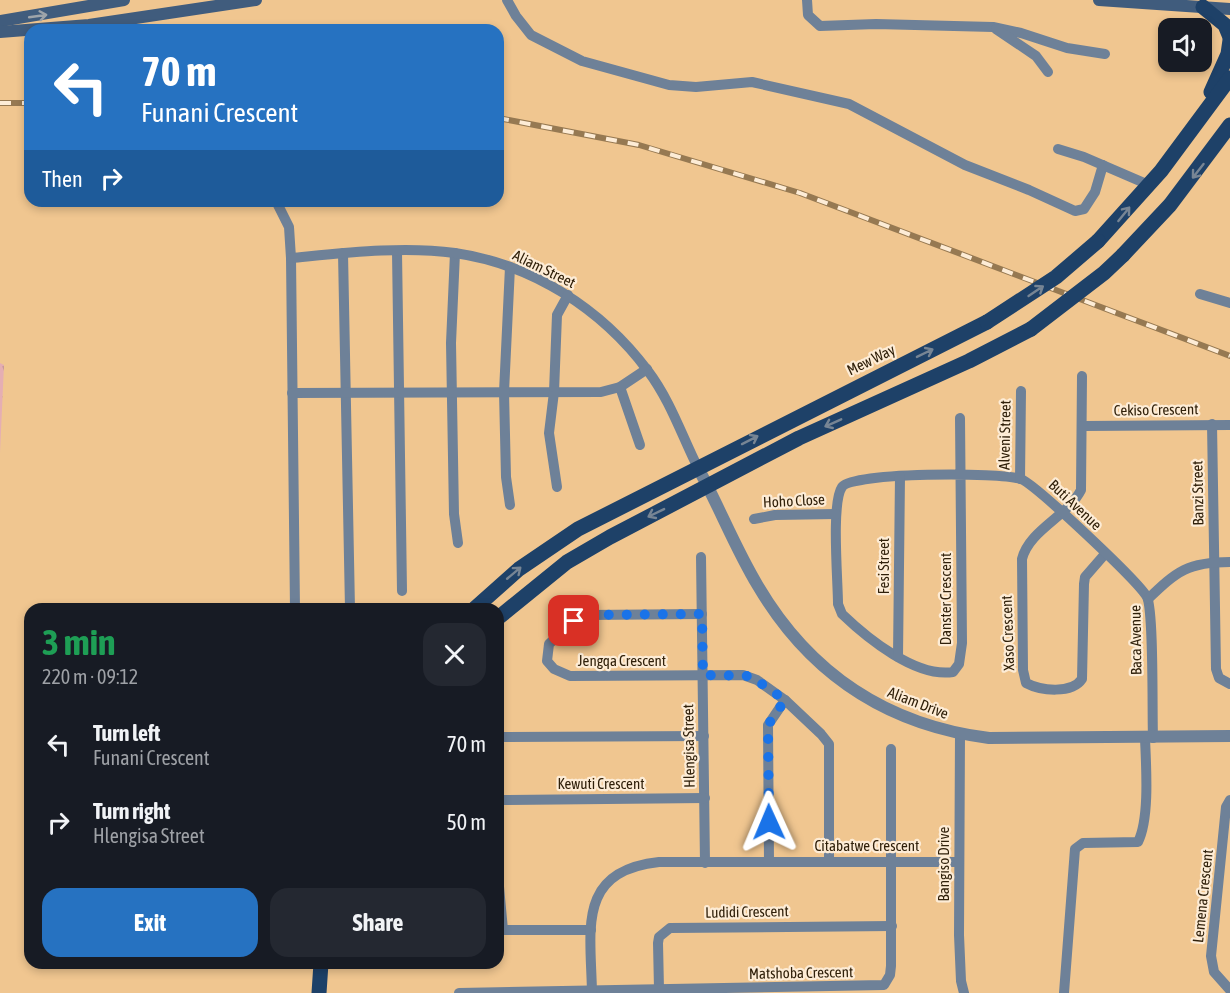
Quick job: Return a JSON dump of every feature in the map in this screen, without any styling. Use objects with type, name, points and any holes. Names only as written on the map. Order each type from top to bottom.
[{"type":"main road","points":[[0,21],[124,0]]},
{"type":"main road","points":[[96,24],[256,0]]},
{"type":"main road","points":[[1099,0],[1230,9]]},
{"type":"main road","points":[[1194,128],[1224,66],[1230,39],[1225,25],[1203,7]]},
{"type":"main road","points":[[0,32],[24,30]]},
{"type":"main road","name":"Mew Way","points":[[481,603],[519,569],[558,542],[698,468],[987,322],[1056,277],[1098,241],[1149,185],[1230,78]]},
{"type":"main road","points":[[504,613],[535,586],[585,550],[799,438],[969,361],[1032,329],[1099,278],[1123,255],[1170,205],[1228,134]]},
{"type":"main road","points":[[319,993],[321,969]]},
{"type":"street","points":[[507,0],[531,35],[582,61],[669,85],[696,87],[752,82],[849,104],[965,165],[1029,189],[1075,211],[1084,209],[1092,198],[1102,165]]},
{"type":"street","points":[[807,0],[808,15],[820,26],[876,24],[993,27],[1021,33],[1067,48],[1105,54]]},
{"type":"street","points":[[993,27],[1036,56],[1048,72]]},
{"type":"street","points":[[1058,149],[1149,185]]},
{"type":"street","points":[[279,207],[289,227],[291,258],[294,603]]},
{"type":"street","points":[[397,252],[402,591]]},
{"type":"street","points":[[343,253],[350,603]]},
{"type":"street","name":"Aliam Street","points":[[291,258],[343,253],[455,253],[510,267],[568,295],[601,320],[648,369],[665,397],[698,468]]},
{"type":"street","points":[[455,253],[452,305],[454,514],[458,543]]},
{"type":"street","points":[[510,267],[504,392],[506,477],[510,505]]},
{"type":"street","points":[[1200,294],[1230,303]]},
{"type":"street","points":[[557,487],[549,433],[554,392],[557,315],[568,295]]},
{"type":"street","points":[[292,393],[601,392],[620,387],[648,369]]},
{"type":"street","points":[[1062,513],[1073,503],[1082,484],[1082,376]]},
{"type":"street","points":[[620,387],[640,445]]},
{"type":"street","name":"Alveni Street","points":[[1020,479],[1021,391]]},
{"type":"street","points":[[960,418],[961,475]]},
{"type":"street","name":"Banzi Street","points":[[1212,424],[1216,669],[1219,678],[1230,684]]},
{"type":"street","name":"Cekiso Crescent","points":[[1083,426],[1230,424]]},
{"type":"street","name":"Aliam Drive","points":[[698,468],[758,587],[788,633],[811,657],[851,689],[887,710],[960,734],[1016,740],[1230,736]]},
{"type":"street","name":"Buti Avenue","points":[[836,514],[837,496],[848,481],[900,476],[961,475],[1020,479],[1035,488],[1106,554],[1148,599]]},
{"type":"street","name":"Danster Crescent","points":[[836,514],[839,610],[850,622],[898,657],[939,672],[952,672],[959,664],[962,644],[961,475]]},
{"type":"street","name":"Fesi Street","points":[[898,657],[900,476]]},
{"type":"street","name":"Xaso Crescent","points":[[1062,513],[1028,547],[1022,559],[1023,670],[1026,683],[1042,688],[1071,687],[1082,679],[1084,584],[1086,578],[1106,554]]},
{"type":"street","name":"Hoho Close","points":[[754,519],[775,514],[836,514]]},
{"type":"street","name":"Hlengisa Street","points":[[701,557],[705,863]]},
{"type":"street","name":"Baca Avenue","points":[[1064,993],[1077,844],[1138,842],[1143,828],[1149,738],[1148,599],[1175,573],[1198,563],[1230,561]]},
{"type":"street","name":"Jengqa Crescent","points":[[702,614],[588,615],[574,621],[552,640],[546,655],[554,669],[570,676],[703,675]]},
{"type":"street","points":[[703,675],[750,676],[785,700],[829,744],[829,861]]},
{"type":"street","points":[[769,862],[768,725],[785,700]]},
{"type":"street","name":"Bangiso Drive","points":[[960,734],[959,862],[961,981],[964,993]]},
{"type":"street","points":[[504,737],[704,736]]},
{"type":"street","name":"Matshoba Crescent","points":[[459,993],[658,989],[885,989],[890,975],[892,926],[891,749]]},
{"type":"street","name":"Kewuti Crescent","points":[[504,800],[705,798]]},
{"type":"street","name":"Lemena Crescent","points":[[1230,800],[1226,807],[1226,855],[1211,956],[1214,972],[1230,990]]},
{"type":"street","name":"Citabatwe Crescent","points":[[592,992],[591,930],[595,904],[603,887],[619,872],[643,864],[829,861],[959,862]]},
{"type":"street","name":"Ludidi Crescent","points":[[658,989],[659,937],[670,928],[892,926]]},
{"type":"street","points":[[504,930],[591,930]]},
{"type":"green space","points":[[0,363],[4,365],[0,453]]},
{"type":"railway","points":[[0,103],[24,103]]},
{"type":"railway","points":[[504,119],[639,145],[800,193],[1230,356]]},
{"type":"route","points":[[574,621],[588,615],[702,614],[703,675],[750,676],[785,700],[768,725],[769,822]]}]
